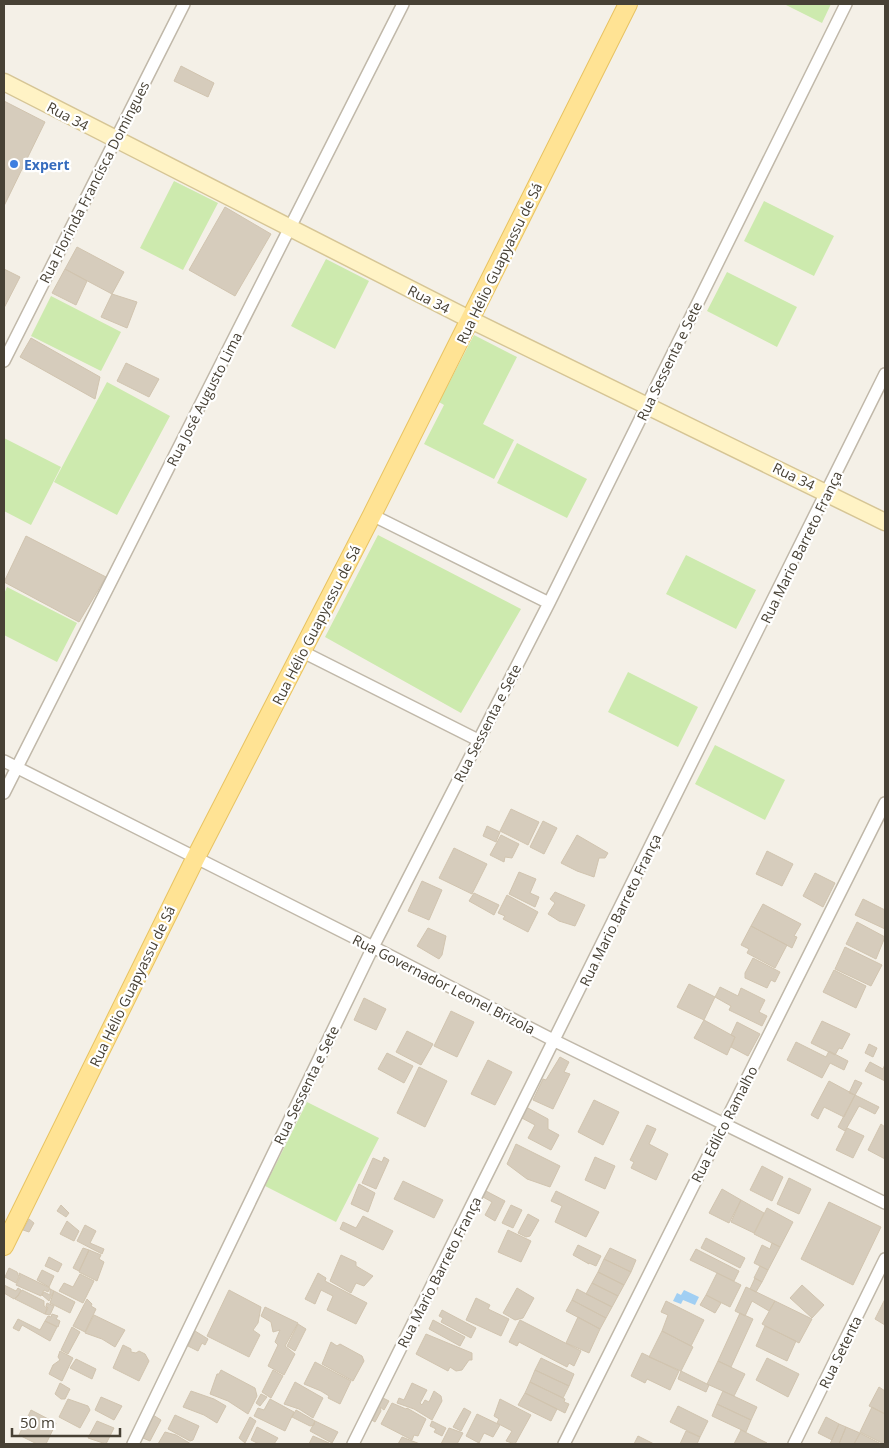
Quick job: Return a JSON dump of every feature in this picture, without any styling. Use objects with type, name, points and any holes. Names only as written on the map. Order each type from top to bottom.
[{"type":"main road","name":"Rua Hélio Guapyassu de Sá","points":[[4,1246],[196,857],[303,652],[628,4]]},
{"type":"street","name":"Rua Florinda Francisca Domingues","points":[[4,361],[184,4]]},
{"type":"street","name":"Rua José Augusto Lima","points":[[4,793],[291,229],[403,4]]},
{"type":"street","name":"Rua Sessenta e Sete","points":[[133,1444],[373,947],[548,603],[846,4]]},
{"type":"street","name":"Rua 34","points":[[4,82],[116,141],[470,320],[828,492],[885,522]]},
{"type":"street","name":"Rua Mario Barreto França","points":[[353,1444],[885,374]]},
{"type":"street","points":[[372,515],[548,603]]},
{"type":"street","points":[[303,652],[478,740]]},
{"type":"street","name":"Rua Governador Leonel Brizola","points":[[4,761],[555,1041],[885,1203]]},
{"type":"street","name":"Rua Edilco Ramalho","points":[[564,1444],[885,803]]},
{"type":"street","name":"Rua Setenta","points":[[794,1444],[885,1259]]},
{"type":"green space","points":[[784,4],[831,4],[822,23]]},
{"type":"green space","points":[[174,181],[218,203],[183,270],[140,248]]},
{"type":"green space","points":[[764,201],[834,236],[814,276],[744,241]]},
{"type":"green space","points":[[326,259],[369,281],[335,349],[291,326]]},
{"type":"green space","points":[[727,272],[797,307],[777,347],[707,311]]},
{"type":"green space","points":[[51,296],[121,332],[101,371],[31,336]]},
{"type":"green space","points":[[474,335],[517,357],[483,424],[514,440],[494,479],[424,444],[444,405],[439,402]]},
{"type":"green space","points":[[107,382],[170,416],[117,515],[54,482]]},
{"type":"green space","points":[[4,438],[61,467],[31,525],[4,511]]},
{"type":"green space","points":[[517,443],[587,479],[567,518],[497,483]]},
{"type":"green space","points":[[378,535],[521,609],[461,713],[325,637]]},
{"type":"green space","points":[[686,555],[756,590],[736,629],[666,594]]},
{"type":"green space","points":[[7,587],[77,623],[57,662],[4,635],[4,594]]},
{"type":"green space","points":[[628,672],[698,707],[678,747],[608,712]]},
{"type":"green space","points":[[715,745],[785,780],[765,820],[695,784]]},
{"type":"green space","points":[[307,1102],[379,1138],[336,1222],[265,1186]]},
{"type":"water","points":[[684,1290],[699,1297],[695,1305],[683,1300],[681,1304],[673,1301],[677,1293],[681,1295]]},
{"type":"building","points":[[181,66],[214,83],[208,97],[174,81]]},
{"type":"building","name":"Expert","points":[[4,101],[45,122],[4,206]]},
{"type":"building","points":[[225,207],[271,234],[235,296],[189,270]]},
{"type":"building","points":[[77,247],[124,272],[112,294],[65,269]]},
{"type":"building","points":[[4,269],[20,277],[4,308]]},
{"type":"building","points":[[65,269],[87,281],[76,305],[52,293]]},
{"type":"building","points":[[112,294],[137,302],[127,328],[101,317]]},
{"type":"building","points":[[31,338],[100,377],[95,399],[20,357]]},
{"type":"building","points":[[126,363],[159,379],[149,397],[117,381]]},
{"type":"building","points":[[26,536],[106,577],[79,622],[4,582]]},
{"type":"building","points":[[511,809],[539,822],[528,845],[500,831]]},
{"type":"building","points":[[543,821],[557,828],[544,854],[530,847]]},
{"type":"building","points":[[487,826],[500,832],[496,842],[483,836]]},
{"type":"building","points":[[501,835],[519,844],[512,858],[505,857],[504,862],[490,855]]},
{"type":"building","points":[[577,835],[608,853],[605,858],[599,858],[594,877],[561,863]]},
{"type":"building","points":[[454,848],[487,864],[472,894],[439,878]]},
{"type":"building","points":[[767,851],[793,864],[782,886],[756,874]]},
{"type":"building","points":[[519,872],[536,879],[530,893],[539,897],[535,907],[509,894]]},
{"type":"building","points":[[815,873],[835,883],[823,907],[803,896]]},
{"type":"building","points":[[422,881],[442,890],[429,920],[408,911]]},
{"type":"building","points":[[555,892],[585,905],[575,926],[559,921],[548,914],[555,903],[550,899]]},
{"type":"building","points":[[474,893],[499,905],[494,915],[469,901]]},
{"type":"building","points":[[507,895],[538,912],[528,932],[503,919],[505,916],[498,913]]},
{"type":"building","points":[[863,899],[885,910],[885,929],[855,915]]},
{"type":"building","points":[[763,904],[801,924],[794,936],[797,937],[792,948],[751,926]]},
{"type":"building","points":[[857,922],[885,937],[876,959],[846,944]]},
{"type":"building","points":[[751,926],[787,945],[775,968],[747,953],[749,949],[741,945]]},
{"type":"building","points":[[428,928],[446,936],[442,955],[439,959],[417,946]]},
{"type":"building","points":[[845,947],[882,965],[871,986],[835,969]]},
{"type":"building","points":[[753,958],[780,972],[775,982],[771,980],[767,988],[745,978],[745,973]]},
{"type":"building","points":[[834,970],[866,986],[856,1008],[823,992]]},
{"type":"building","points":[[689,984],[715,997],[704,1020],[677,1007]]},
{"type":"building","points":[[720,987],[738,996],[741,988],[765,1000],[759,1012],[767,1016],[762,1026],[729,1010],[731,1006],[715,997]]},
{"type":"building","points":[[364,998],[386,1009],[376,1030],[354,1020]]},
{"type":"building","points":[[451,1011],[474,1022],[457,1057],[434,1046]]},
{"type":"building","points":[[704,1020],[735,1037],[727,1055],[694,1038]]},
{"type":"building","points":[[822,1021],[850,1034],[842,1049],[839,1048],[835,1055],[811,1043]]},
{"type":"building","points":[[737,1022],[760,1034],[748,1056],[731,1047],[735,1037],[731,1035]]},
{"type":"building","points":[[407,1031],[433,1044],[421,1065],[396,1052]]},
{"type":"building","points":[[796,1042],[826,1057],[829,1051],[848,1061],[844,1070],[830,1063],[822,1078],[787,1060]]},
{"type":"building","points":[[869,1044],[877,1048],[873,1057],[865,1053]]},
{"type":"building","points":[[387,1053],[413,1066],[404,1083],[378,1069]]},
{"type":"building","points":[[560,1057],[569,1062],[564,1072],[570,1074],[553,1109],[533,1100],[543,1079],[546,1080]]},
{"type":"building","points":[[488,1060],[512,1072],[495,1105],[471,1094]]},
{"type":"building","points":[[870,1062],[883,1069],[885,1064],[885,1081],[865,1071]]},
{"type":"building","points":[[419,1067],[447,1081],[425,1127],[397,1113]]},
{"type":"building","points":[[855,1080],[862,1083],[855,1095],[849,1093]]},
{"type":"building","points":[[829,1081],[855,1095],[844,1117],[824,1107],[818,1119],[811,1115]]},
{"type":"building","points":[[855,1095],[879,1107],[875,1114],[859,1106],[845,1131],[838,1127]]},
{"type":"building","points":[[594,1100],[619,1112],[603,1145],[578,1132]]},
{"type":"building","points":[[526,1107],[548,1119],[548,1129],[559,1135],[551,1150],[528,1138],[535,1125],[520,1117]]},
{"type":"building","points":[[881,1124],[885,1127],[885,1159],[868,1150]]},
{"type":"building","points":[[647,1125],[656,1129],[649,1144],[668,1154],[656,1180],[631,1168],[634,1162],[630,1160]]},
{"type":"building","points":[[847,1128],[864,1136],[853,1158],[836,1150]]},
{"type":"building","points":[[516,1144],[560,1166],[550,1187],[527,1179],[507,1164]]},
{"type":"building","points":[[384,1157],[389,1160],[376,1189],[362,1183],[373,1158],[382,1162]]},
{"type":"building","points":[[595,1157],[615,1166],[605,1189],[585,1180]]},
{"type":"building","points":[[762,1166],[783,1177],[772,1201],[750,1190]]},
{"type":"building","points":[[789,1178],[811,1189],[799,1214],[777,1204]]},
{"type":"building","points":[[403,1181],[443,1200],[434,1218],[394,1199]]},
{"type":"building","points":[[359,1184],[375,1193],[368,1212],[351,1204]]},
{"type":"building","points":[[722,1189],[741,1200],[729,1223],[709,1213]]},
{"type":"building","points":[[486,1191],[505,1201],[495,1221],[485,1215],[492,1202],[483,1197]]},
{"type":"building","points":[[556,1191],[599,1212],[586,1237],[555,1222],[562,1206],[551,1201]]},
{"type":"building","points":[[741,1200],[764,1213],[754,1233],[731,1222]]},
{"type":"building","points":[[829,1202],[881,1227],[853,1285],[801,1259]]},
{"type":"building","points":[[61,1205],[69,1213],[66,1217],[57,1211]]},
{"type":"building","points":[[511,1205],[522,1210],[513,1228],[502,1223]]},
{"type":"building","points":[[767,1208],[793,1222],[780,1247],[754,1234]]},
{"type":"building","points":[[528,1214],[539,1220],[530,1236],[526,1237],[518,1233]]},
{"type":"building","points":[[363,1216],[393,1231],[383,1250],[340,1229],[343,1222],[356,1228]]},
{"type":"building","points":[[29,1219],[34,1223],[29,1232],[23,1230]]},
{"type":"building","points":[[67,1221],[79,1231],[74,1241],[60,1234]]},
{"type":"building","points":[[85,1225],[96,1231],[90,1243],[104,1249],[102,1254],[77,1241]]},
{"type":"building","points":[[508,1230],[531,1241],[521,1262],[498,1252]]},
{"type":"building","points":[[706,1238],[745,1258],[740,1268],[701,1248]]},
{"type":"building","points":[[772,1243],[780,1247],[768,1270],[754,1263],[762,1245],[770,1249]]},
{"type":"building","points":[[578,1245],[601,1256],[596,1266],[573,1255]]},
{"type":"building","points":[[83,1248],[89,1250],[79,1271],[73,1268]]},
{"type":"building","points":[[610,1248],[636,1260],[631,1272],[604,1259]]},
{"type":"building","points":[[696,1249],[739,1271],[734,1281],[690,1260]]},
{"type":"building","points":[[89,1250],[101,1255],[99,1259],[104,1262],[97,1281],[79,1272]]},
{"type":"building","points":[[341,1255],[356,1262],[356,1266],[373,1276],[364,1286],[356,1283],[351,1293],[330,1281]]},
{"type":"building","points":[[49,1257],[62,1264],[58,1272],[45,1266]]},
{"type":"building","points":[[604,1259],[631,1272],[624,1285],[598,1272]]},
{"type":"building","points":[[760,1266],[768,1270],[762,1282],[754,1278]]},
{"type":"building","points":[[9,1268],[17,1272],[19,1277],[16,1283],[5,1277]]},
{"type":"building","points":[[42,1270],[54,1276],[49,1287],[37,1280]]},
{"type":"building","points":[[598,1272],[624,1285],[618,1296],[592,1283]]},
{"type":"building","points":[[19,1273],[50,1288],[48,1292],[44,1290],[41,1296],[16,1285],[20,1277]]},
{"type":"building","points":[[318,1273],[326,1278],[325,1281],[367,1303],[356,1324],[327,1310],[333,1296],[321,1290],[315,1304],[305,1299]]},
{"type":"building","points":[[717,1273],[741,1285],[730,1307],[706,1295]]},
{"type":"building","points":[[80,1274],[94,1281],[83,1303],[59,1291],[64,1283],[73,1287]]},
{"type":"building","points":[[755,1278],[762,1282],[756,1292],[750,1289]]},
{"type":"building","points":[[592,1283],[618,1296],[612,1307],[586,1294]]},
{"type":"building","points":[[4,1285],[16,1291],[18,1288],[21,1290],[18,1296],[14,1299],[4,1293]]},
{"type":"building","points":[[802,1285],[824,1305],[812,1318],[790,1298]]},
{"type":"building","points":[[746,1287],[775,1301],[769,1311],[752,1301],[745,1316],[735,1311]]},
{"type":"building","points":[[517,1288],[534,1298],[523,1318],[515,1320],[503,1313]]},
{"type":"building","points":[[50,1289],[54,1291],[49,1301],[42,1295],[44,1292],[50,1295]]},
{"type":"building","points":[[577,1289],[612,1307],[606,1318],[572,1300]]},
{"type":"building","points":[[22,1290],[44,1301],[44,1306],[47,1308],[45,1314],[15,1299]]},
{"type":"building","points":[[229,1290],[261,1307],[258,1323],[253,1330],[260,1335],[249,1357],[207,1336]]},
{"type":"building","points":[[54,1291],[75,1302],[70,1313],[50,1303]]},
{"type":"building","points":[[706,1295],[721,1303],[715,1313],[700,1305]]},
{"type":"building","points":[[476,1298],[490,1305],[488,1309],[509,1319],[501,1336],[466,1320]]},
{"type":"building","points":[[87,1299],[92,1304],[91,1306],[96,1309],[85,1332],[73,1326]]},
{"type":"building","points":[[885,1299],[885,1325],[875,1319]]},
{"type":"building","points":[[572,1300],[606,1318],[600,1329],[566,1311]]},
{"type":"building","points":[[666,1301],[704,1320],[691,1346],[662,1331],[668,1315],[661,1312]]},
{"type":"building","points":[[775,1301],[812,1319],[799,1343],[762,1324]]},
{"type":"building","points":[[47,1303],[54,1306],[50,1315],[45,1314],[48,1308],[46,1306]]},
{"type":"building","points":[[265,1307],[298,1323],[285,1346],[295,1354],[284,1375],[268,1366],[278,1345],[275,1342],[280,1330],[273,1332],[271,1322],[261,1316]]},
{"type":"building","points":[[442,1310],[476,1328],[471,1338],[441,1322],[443,1318],[439,1316]]},
{"type":"building","points":[[740,1313],[753,1319],[731,1367],[718,1361]]},
{"type":"building","points":[[52,1314],[58,1316],[56,1319],[60,1321],[58,1327],[45,1321]]},
{"type":"building","points":[[94,1315],[125,1330],[115,1347],[102,1339],[85,1333]]},
{"type":"building","points":[[578,1317],[600,1329],[589,1353],[566,1343]]},
{"type":"building","points":[[18,1319],[40,1330],[45,1321],[57,1327],[50,1341],[22,1325],[19,1331],[13,1328]]},
{"type":"building","points":[[433,1320],[465,1337],[460,1346],[429,1329]]},
{"type":"building","points":[[520,1320],[581,1351],[574,1366],[569,1363],[567,1367],[519,1342],[517,1346],[509,1342]]},
{"type":"building","points":[[298,1324],[306,1329],[295,1351],[287,1346]]},
{"type":"building","points":[[765,1326],[796,1341],[787,1361],[756,1346]]},
{"type":"building","points":[[72,1327],[80,1332],[68,1354],[61,1350]]},
{"type":"building","points":[[195,1331],[208,1339],[205,1345],[202,1343],[198,1351],[188,1346]]},
{"type":"building","points":[[662,1331],[693,1347],[681,1371],[649,1357]]},
{"type":"building","points":[[426,1334],[472,1353],[472,1360],[469,1360],[462,1370],[456,1371],[450,1367],[448,1371],[416,1354]]},
{"type":"building","points":[[331,1342],[337,1346],[340,1344],[362,1356],[364,1361],[353,1381],[322,1364]]},
{"type":"building","points":[[123,1345],[131,1349],[131,1352],[136,1353],[139,1351],[145,1354],[149,1361],[139,1381],[113,1368]]},
{"type":"building","points":[[60,1351],[73,1358],[62,1381],[49,1374],[53,1365],[60,1360],[58,1357]]},
{"type":"building","points":[[642,1353],[679,1371],[670,1390],[647,1379],[645,1383],[631,1376]]},
{"type":"building","points":[[541,1358],[574,1374],[569,1386],[535,1370]]},
{"type":"building","points":[[767,1358],[799,1374],[788,1397],[756,1380]]},
{"type":"building","points":[[76,1359],[96,1369],[92,1379],[70,1368]]},
{"type":"building","points":[[718,1361],[745,1374],[734,1396],[707,1384]]},
{"type":"building","points":[[315,1362],[351,1381],[340,1404],[328,1398],[329,1396],[321,1391],[304,1384]]},
{"type":"building","points":[[221,1370],[255,1388],[257,1396],[248,1414],[228,1401],[210,1394],[217,1374]]},
{"type":"building","points":[[273,1370],[283,1376],[271,1398],[262,1392]]},
{"type":"building","points":[[535,1370],[569,1386],[563,1398],[530,1382]]},
{"type":"building","points":[[681,1371],[709,1385],[706,1392],[678,1379]]},
{"type":"building","points":[[295,1382],[323,1398],[313,1418],[299,1409],[284,1404]]},
{"type":"building","points":[[530,1382],[565,1399],[564,1402],[569,1404],[565,1413],[525,1393]]},
{"type":"building","points":[[60,1383],[70,1389],[65,1399],[61,1399],[55,1394]]},
{"type":"building","points":[[412,1383],[427,1390],[420,1403],[422,1405],[425,1400],[429,1402],[434,1391],[441,1396],[442,1401],[432,1420],[414,1409],[397,1403],[399,1398],[404,1400]]},
{"type":"building","points":[[879,1387],[885,1391],[885,1414],[869,1406]]},
{"type":"building","points":[[191,1391],[214,1399],[226,1406],[217,1423],[204,1415],[183,1407]]},
{"type":"building","points":[[723,1391],[757,1407],[751,1420],[717,1404]]},
{"type":"building","points":[[525,1393],[557,1409],[551,1421],[518,1405]]},
{"type":"building","points":[[261,1394],[267,1397],[260,1406],[256,1403]]},
{"type":"building","points":[[101,1397],[122,1406],[114,1420],[95,1410]]},
{"type":"building","points":[[383,1398],[389,1401],[384,1410],[380,1407],[381,1411],[375,1422],[370,1419]]},
{"type":"building","points":[[68,1399],[88,1406],[90,1410],[80,1428],[59,1417]]},
{"type":"building","points":[[270,1399],[294,1412],[285,1431],[254,1416],[258,1408],[264,1410]]},
{"type":"building","points":[[500,1399],[531,1415],[515,1444],[506,1441],[512,1431],[497,1423],[499,1419],[494,1416]]},
{"type":"building","points":[[392,1403],[407,1408],[426,1419],[418,1436],[414,1435],[412,1440],[381,1424]]},
{"type":"building","points":[[717,1404],[751,1420],[746,1432],[712,1416]]},
{"type":"building","points":[[678,1406],[708,1421],[700,1437],[670,1422]]},
{"type":"building","points":[[872,1407],[885,1414],[884,1444],[860,1432]]},
{"type":"building","points":[[464,1408],[471,1412],[461,1431],[453,1427]]},
{"type":"building","points":[[31,1410],[56,1423],[46,1444],[37,1444],[19,1435]]},
{"type":"building","points":[[296,1410],[315,1421],[314,1425],[310,1426],[292,1417]]},
{"type":"building","points":[[477,1414],[500,1425],[493,1437],[484,1433],[479,1443],[466,1436]]},
{"type":"building","points":[[153,1415],[161,1420],[150,1441],[143,1438]]},
{"type":"building","points":[[175,1415],[199,1426],[193,1440],[190,1441],[168,1429]]},
{"type":"building","points":[[250,1417],[256,1421],[245,1443],[239,1438]]},
{"type":"building","points":[[826,1417],[839,1424],[832,1440],[818,1433]]},
{"type":"building","points":[[97,1421],[114,1428],[106,1444],[88,1438]]},
{"type":"building","points":[[315,1421],[338,1432],[332,1443],[310,1431]]},
{"type":"building","points":[[432,1421],[446,1428],[442,1436],[434,1432],[436,1429],[430,1426]]},
{"type":"building","points":[[839,1424],[846,1427],[839,1444],[830,1444]]},
{"type":"building","points":[[257,1427],[278,1438],[274,1444],[259,1444],[251,1440]]},
{"type":"building","points":[[846,1427],[860,1433],[854,1444],[839,1444]]},
{"type":"building","points":[[449,1428],[463,1433],[457,1444],[441,1444]]},
{"type":"building","points":[[741,1430],[767,1443],[734,1444]]},
{"type":"building","points":[[686,1431],[700,1437],[697,1444],[680,1444]]},
{"type":"building","points":[[165,1432],[176,1435],[191,1444],[158,1444]]},
{"type":"building","points":[[860,1433],[881,1444],[854,1444]]},
{"type":"building","points":[[313,1436],[329,1443],[329,1444],[309,1444]]},
{"type":"building","points":[[638,1436],[654,1444],[634,1444]]},
{"type":"building","points":[[402,1437],[420,1444],[398,1444]]},
{"type":"place","name":"Expert","points":[[14,164]]}]
